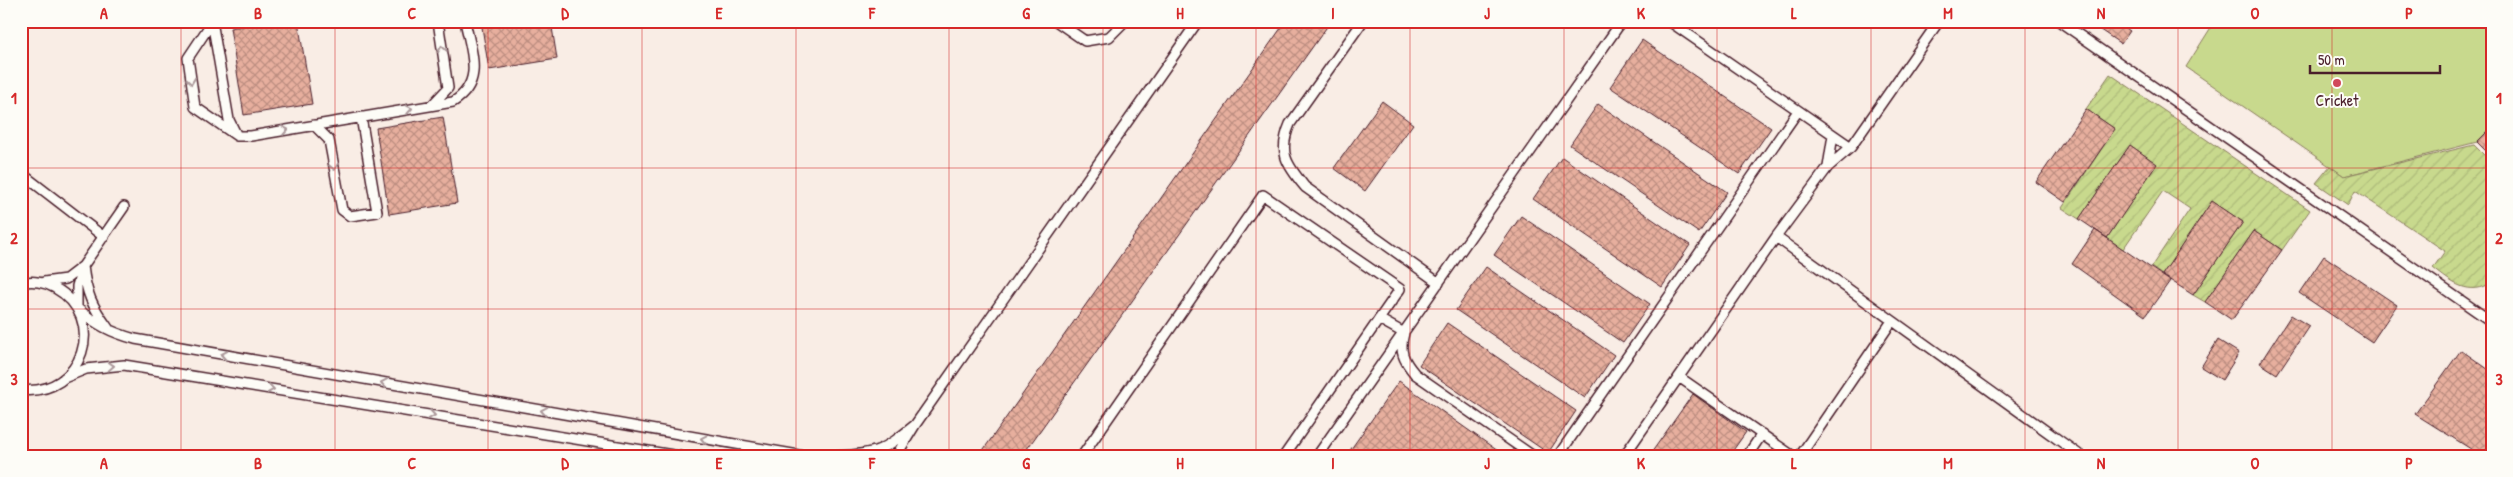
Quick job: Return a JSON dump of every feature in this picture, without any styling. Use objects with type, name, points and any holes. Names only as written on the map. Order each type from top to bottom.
[{"type":"lane","points":[[432,105],[448,88],[438,21]]},
{"type":"lane","points":[[212,22],[188,58],[195,107],[237,136],[251,136],[453,102],[464,95],[472,82],[474,70],[465,21]]},
{"type":"lane","points":[[1056,21],[1085,42],[1109,37],[1125,21]]},
{"type":"lane","points":[[896,456],[915,425],[1198,21]]},
{"type":"lane","points":[[1364,21],[1290,124],[1284,139],[1283,152],[1292,171],[1304,187],[1438,283]]},
{"type":"lane","points":[[1318,456],[1622,21]]},
{"type":"lane","points":[[1669,21],[1851,147]]},
{"type":"lane","points":[[1624,456],[1776,236],[1828,167],[1851,147],[1940,21]]},
{"type":"lane","points":[[2059,21],[2490,318]]},
{"type":"lane","points":[[212,22],[229,120],[237,136]]},
{"type":"lane","points":[[1558,456],[1798,111]]},
{"type":"lane","points":[[314,125],[329,140],[342,210],[350,216],[376,212],[361,117]]},
{"type":"lane","points":[[1828,167],[1833,135]]},
{"type":"lane","points":[[21,173],[104,237]]},
{"type":"lane","points":[[1082,456],[1263,195],[1400,289],[1284,456]]},
{"type":"lane","points":[[42,283],[66,279],[83,266],[124,207]]},
{"type":"lane","points":[[1776,236],[2081,456]]},
{"type":"lane","points":[[21,396],[32,391],[54,386],[64,378],[80,358],[85,340],[84,326],[77,308],[77,286],[83,266]]},
{"type":"lane","points":[[83,266],[86,291],[97,314],[111,332]]},
{"type":"lane","points":[[21,283],[28,281],[42,283],[65,293],[77,308],[93,322],[111,332],[144,341],[804,456]]},
{"type":"lane","points":[[1379,319],[1404,333]]},
{"type":"lane","points":[[1800,456],[1892,321]]},
{"type":"lane","points":[[1404,333],[1401,346],[1403,360],[1414,374],[1534,456]]},
{"type":"lane","points":[[64,378],[86,369],[124,365],[679,456]]},
{"type":"lane","points":[[1679,377],[1793,456]]},
{"type":"lane","points":[[21,390],[32,391]]},
{"type":"lane","points":[[837,456],[867,455],[889,446],[915,425]]},
{"type":"lane","points":[[1747,456],[1762,434]]},
{"type":"green space","points":[[2215,21],[2492,21],[2492,127],[2477,142],[2344,176],[2186,67]]},
{"type":"green space","points":[[2110,74],[2310,210],[2282,250],[2254,231],[2205,302],[2193,295],[2243,222],[2212,201],[2162,275],[2151,267],[2190,209],[2163,191],[2123,249],[2107,238],[2157,164],[2130,145],[2079,219],[2062,208],[2115,129],[2086,109]]},
{"type":"green space","points":[[2474,145],[2492,163],[2492,282],[2476,288],[2468,288],[2454,283],[2433,268],[2445,251],[2355,191],[2348,205],[2316,183],[2330,166],[2344,176]]},
{"type":"building","points":[[273,21],[298,21],[312,104],[244,115],[230,28]]},
{"type":"building","points":[[481,21],[551,21],[557,59],[489,70]]},
{"type":"building","points":[[1286,21],[1331,21],[1022,456],[979,456]]},
{"type":"building","points":[[2087,21],[2116,21],[2130,31],[2121,44]]},
{"type":"building","points":[[1642,40],[1771,128],[1739,174],[1610,87]]},
{"type":"building","points":[[1382,101],[1413,124],[1365,191],[1334,168]]},
{"type":"building","points":[[1598,104],[1727,192],[1699,233],[1570,145]]},
{"type":"building","points":[[2086,109],[2115,129],[2065,202],[2036,182]]},
{"type":"building","points":[[443,117],[457,203],[389,214],[376,128]]},
{"type":"building","points":[[2492,127],[2492,157],[2477,142]]},
{"type":"building","points":[[2130,145],[2157,164],[2107,238],[2079,219]]},
{"type":"building","points":[[1562,157],[1690,245],[1662,287],[1533,199]]},
{"type":"building","points":[[2212,201],[2243,222],[2193,295],[2162,275]]},
{"type":"building","points":[[1521,216],[1650,304],[1623,343],[1494,255]]},
{"type":"building","points":[[2095,230],[2170,281],[2145,316],[2072,264]]},
{"type":"building","points":[[2254,231],[2282,250],[2232,320],[2205,302]]},
{"type":"building","points":[[2324,256],[2397,305],[2372,342],[2299,293]]},
{"type":"building","points":[[1486,267],[1614,355],[1585,398],[1456,310]]},
{"type":"building","points":[[2291,315],[2309,326],[2277,374],[2260,363]]},
{"type":"building","points":[[1447,323],[1576,411],[1548,453],[1419,365]]},
{"type":"building","points":[[2218,340],[2239,353],[2222,380],[2201,367]]},
{"type":"building","points":[[2461,350],[2492,372],[2492,441],[2482,456],[2415,414]]},
{"type":"building","points":[[1399,381],[1505,456],[1346,456]]},
{"type":"building","points":[[1693,394],[1746,432],[1729,456],[1649,456]]},
{"type":"place","name":"Cricket","points":[[2337,83]]}]
